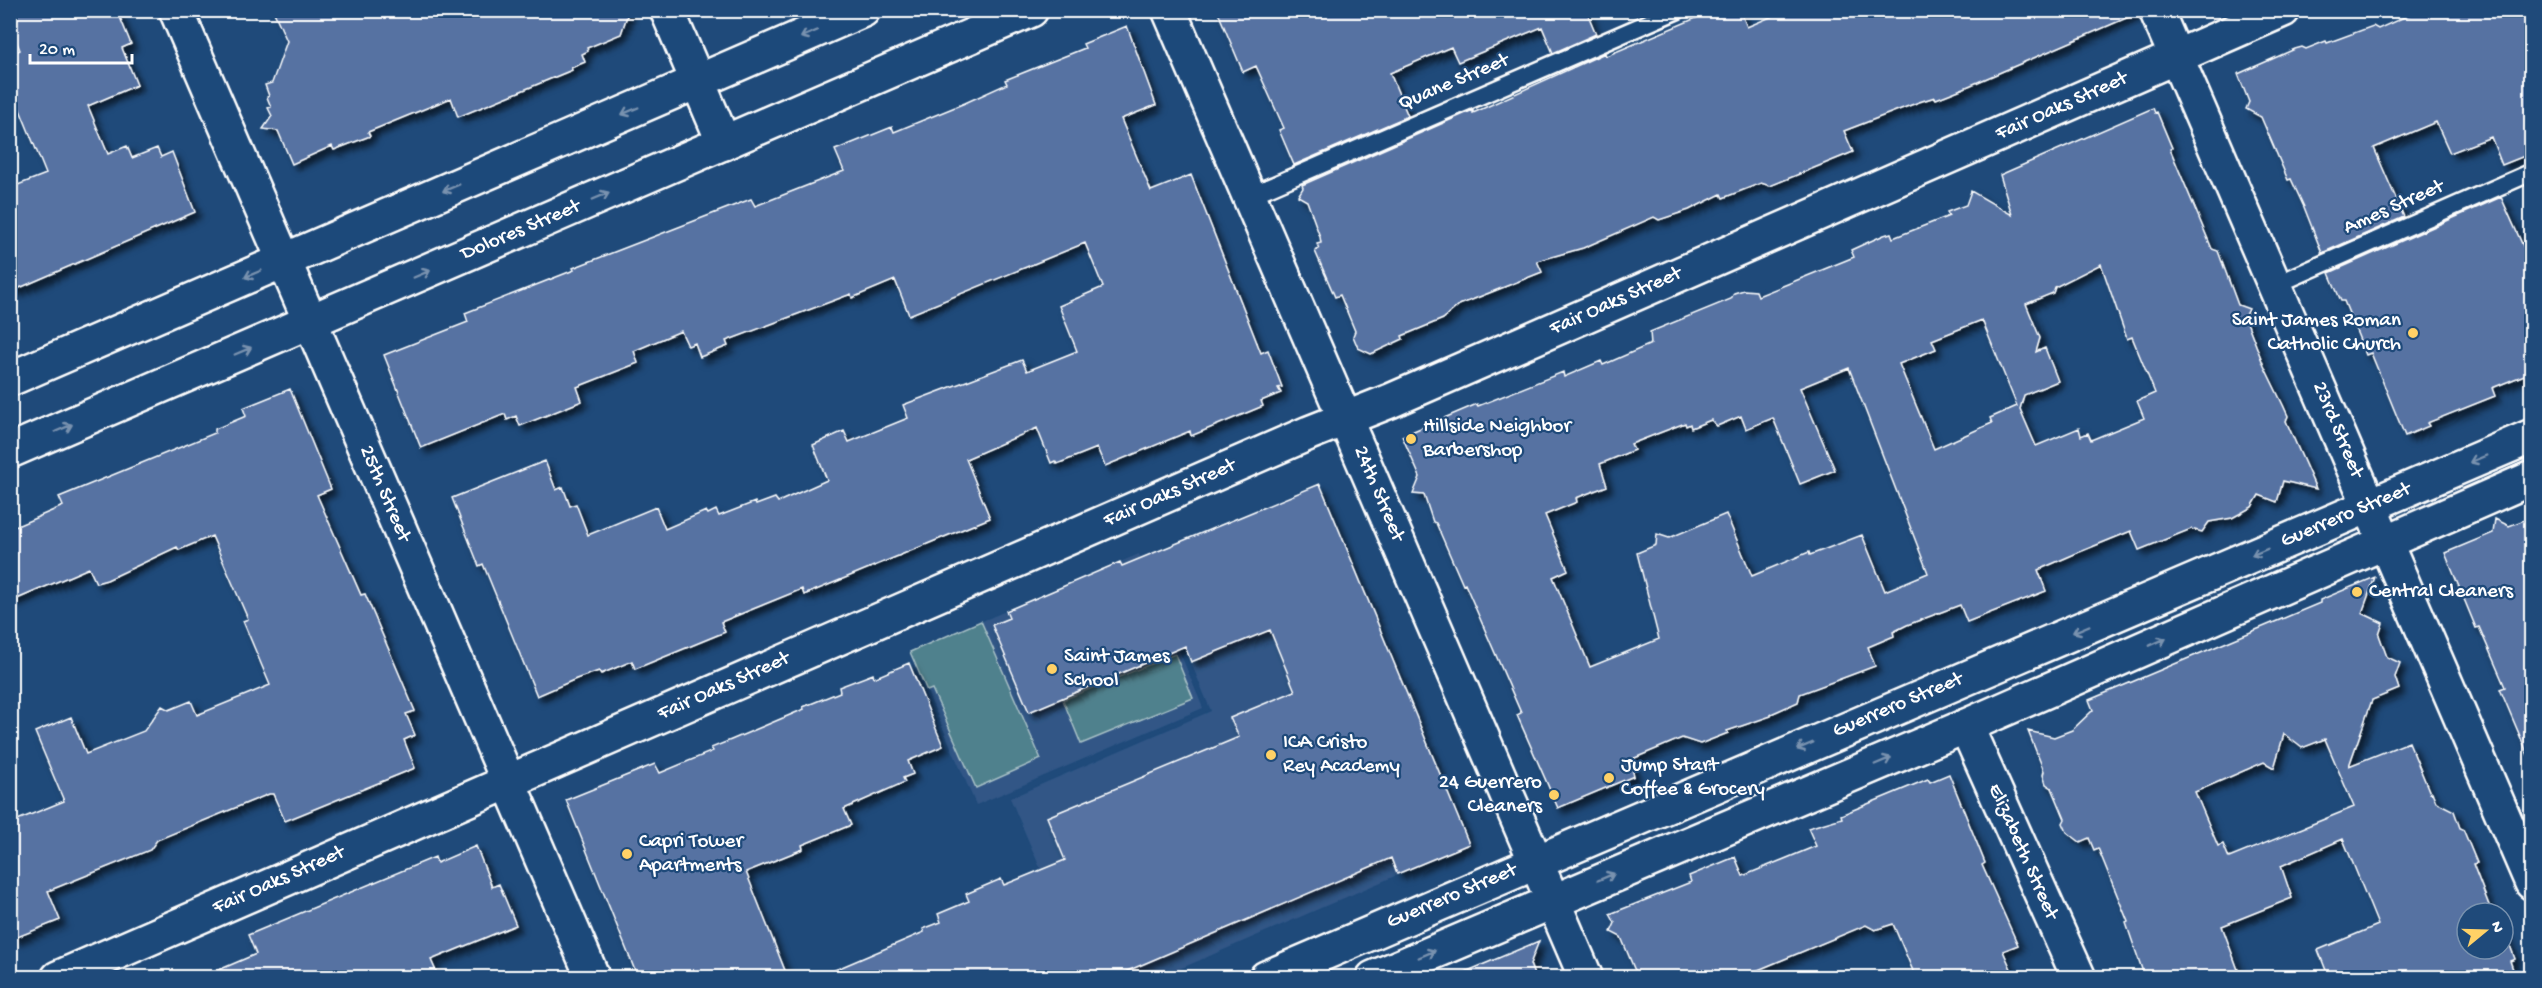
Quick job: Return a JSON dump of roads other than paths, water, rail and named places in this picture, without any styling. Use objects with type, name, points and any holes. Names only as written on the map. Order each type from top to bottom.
[{"type":"street","name":"25th Street","points":[[176,10],[593,978]]},
{"type":"street","points":[[667,10],[724,143]]},
{"type":"street","points":[[10,379],[863,10]]},
{"type":"street","name":"Dolores Street","points":[[10,452],[1031,10]]},
{"type":"street","name":"24th Street","points":[[1169,10],[1586,978]]},
{"type":"street","name":"23rd Street","points":[[2156,10],[2532,883]]},
{"type":"street","name":"Fair Oaks Street","points":[[58,978],[1345,418],[1390,401],[2283,10]]},
{"type":"street","name":"Guerrero Street","points":[[1266,978],[2532,436]]},
{"type":"street","name":"Guerrero Street","points":[[1373,978],[1966,726],[2532,478]]},
{"type":"street","name":"Elizabeth Street","points":[[1966,726],[2079,978]]},
{"type":"lane","name":"Quane Street","points":[[1249,196],[1678,10]]},
{"type":"lane","name":"Ames Street","points":[[2275,285],[2532,172]]},
{"type":"place","name":"Saint James Roman Catholic Church","points":[[2413,333]]},
{"type":"place","name":"Hillside Neighbor Barbershop","points":[[1411,439]]},
{"type":"place","name":"Central Cleaners","points":[[2357,592]]},
{"type":"place","name":"Saint James School","points":[[1052,669]]},
{"type":"place","name":"ICA Cristo Rey Academy","points":[[1271,755]]},
{"type":"place","name":"Jump Start Coffee & Grocery","points":[[1609,778]]},
{"type":"place","name":"24 Guerrero Cleaners","points":[[1554,795]]},
{"type":"place","name":"Capri Tower Apartments","points":[[627,854]]}]
